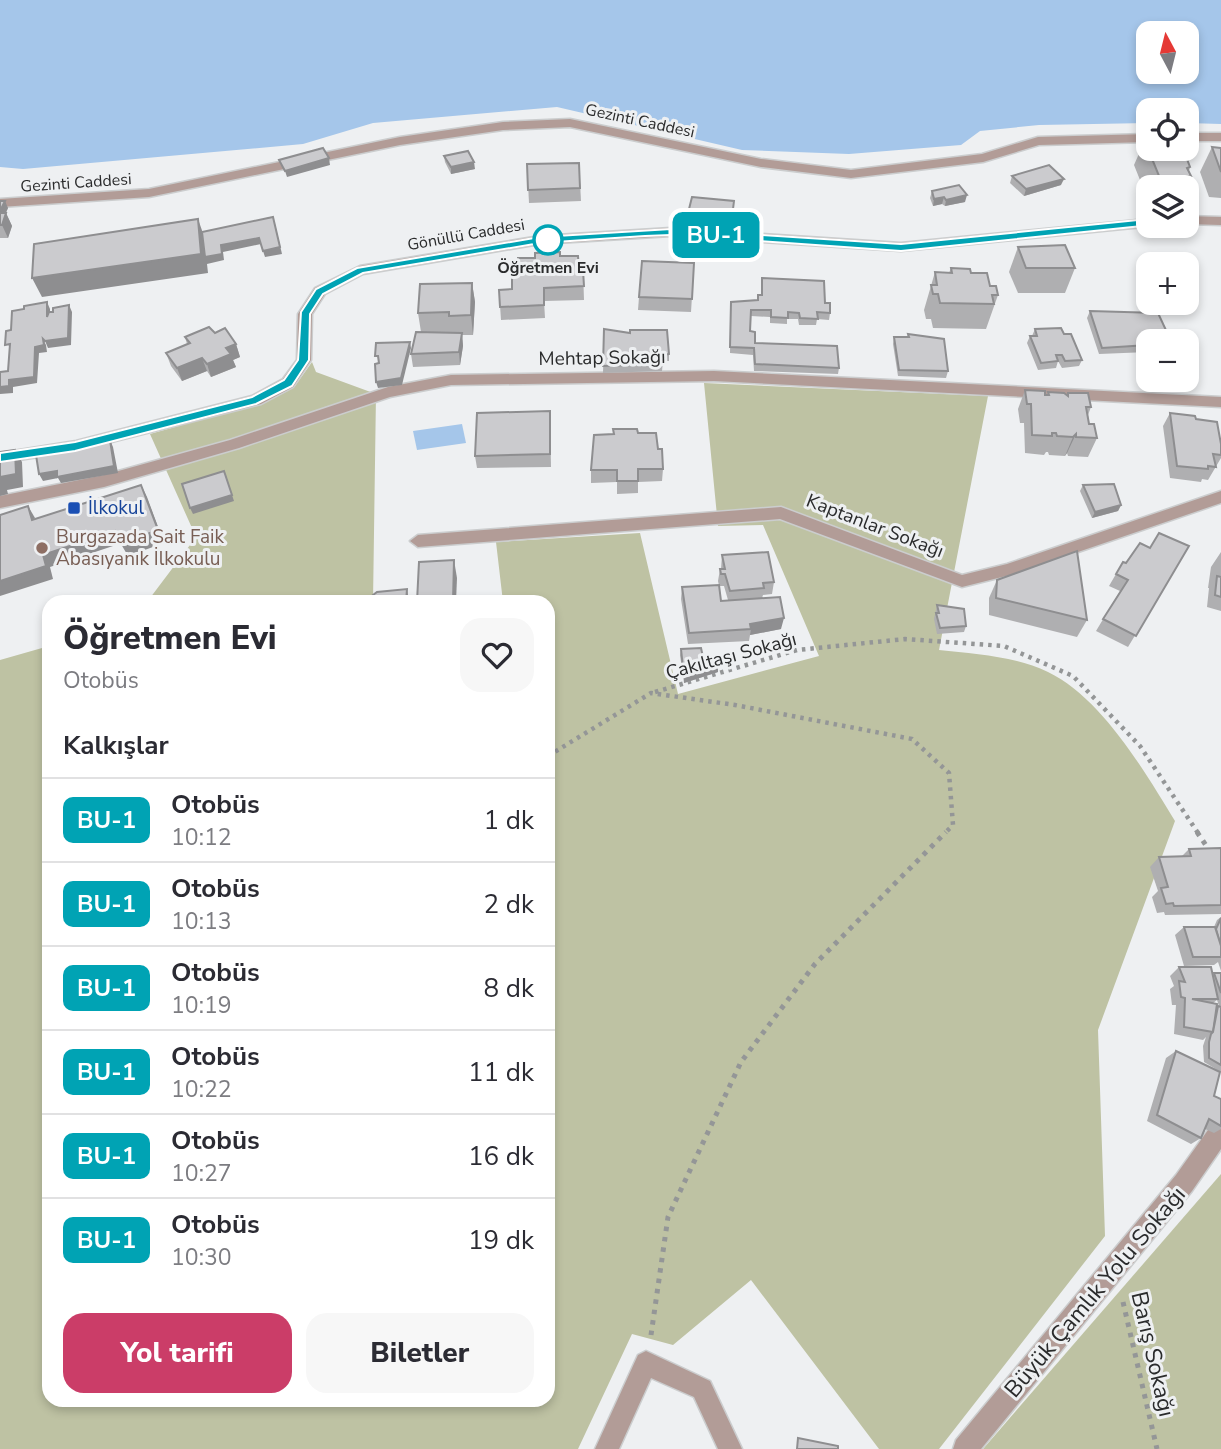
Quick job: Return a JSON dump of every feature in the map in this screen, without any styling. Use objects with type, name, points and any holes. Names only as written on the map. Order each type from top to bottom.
[{"type":"street","name":"Gezinti Caddesi","points":[[0,203],[149,193],[400,141],[503,126],[570,122],[761,163],[851,174],[983,158],[1038,141],[1136,138]]},
{"type":"street","points":[[1199,137],[1221,136]]},
{"type":"street","points":[[1199,220],[1221,221]]},
{"type":"street","name":"Gönüllü Caddesi","points":[[0,458],[75,446],[256,400],[288,383],[304,360],[305,314],[320,291],[360,271],[540,240],[645,233],[671,232],[901,247],[1136,224]]},
{"type":"street","name":"Mehtap Sokağı","points":[[0,502],[104,481],[233,444],[388,392],[452,380],[714,376],[1221,402]]},
{"type":"street","name":"Kaptanlar Sokağı","points":[[418,541],[781,513],[962,581],[1008,570],[1221,497]]},
{"type":"street","name":"Büyük Çamlık Yolu Sokağı","points":[[965,1449],[1184,1184],[1221,1131]]},
{"type":"street","points":[[607,1449],[646,1363],[702,1389],[730,1449]]},
{"type":"path","name":"Çakıltaşı Sokağı","points":[[555,752],[652,693],[797,650],[905,639],[1004,646],[1073,676],[1140,746],[1213,856]]},
{"type":"path","points":[[646,1363],[668,1217],[741,1062],[815,964],[953,825],[949,773],[912,739],[735,705],[652,693]]},
{"type":"path","name":"Barış Sokağı","points":[[1115,1268],[1157,1449]]},
{"type":"green space","points":[[312,362],[316,372],[376,394],[373,595],[152,595],[196,537],[150,434],[257,404],[295,386]]},
{"type":"green space","points":[[704,383],[988,396],[939,650],[1022,662],[1048,672],[1068,684],[1086,699],[1120,738],[1175,821],[1098,1030],[1105,1236],[939,1449],[879,1449],[751,1280],[673,1345],[632,1334],[578,1449],[0,1449],[0,660],[42,648],[42,1407],[555,1407],[555,595],[502,595],[496,542],[640,533],[678,694],[819,656],[763,525],[718,526]]},
{"type":"green space","points":[[1221,1174],[1221,1449],[983,1449]]},
{"type":"water","points":[[0,0],[1221,0],[1221,124],[1199,123],[1199,98],[1136,98],[1136,123],[1039,125],[980,131],[961,145],[849,154],[742,150],[557,107],[373,123],[303,144],[23,169],[0,167]]},
{"type":"water","points":[[462,424],[466,443],[417,450],[413,431]]},
{"type":"building","points":[[1212,147],[1221,148],[1221,172]]},
{"type":"building","points":[[323,148],[329,158],[285,171],[279,160]]},
{"type":"building","points":[[468,151],[474,162],[451,167],[444,156]]},
{"type":"building","points":[[1153,161],[1188,161],[1190,167],[1187,168],[1190,175],[1159,175]]},
{"type":"building","points":[[579,163],[580,188],[528,190],[527,164]]},
{"type":"building","points":[[1049,165],[1064,179],[1026,189],[1012,176]]},
{"type":"building","points":[[959,185],[967,195],[946,200],[944,197],[934,199],[932,191]]},
{"type":"building","points":[[692,197],[734,201],[732,217],[688,213]]},
{"type":"building","points":[[0,213],[6,213],[2,225],[0,225]]},
{"type":"building","points":[[273,217],[280,247],[263,251],[259,238],[221,245],[222,254],[205,257],[202,232]]},
{"type":"building","points":[[198,219],[201,254],[32,278],[34,244]]},
{"type":"building","points":[[1065,245],[1075,268],[1026,268],[1018,247]]},
{"type":"building","points":[[560,252],[560,256],[578,256],[579,271],[583,270],[584,286],[544,288],[544,305],[500,307],[499,290],[512,289],[512,273],[518,273],[518,258],[535,258],[535,253]]},
{"type":"building","points":[[642,261],[694,263],[692,299],[639,297]]},
{"type":"building","points":[[951,268],[970,269],[971,273],[987,273],[990,286],[996,286],[998,295],[992,295],[994,304],[940,303],[938,294],[933,294],[931,285],[937,285],[935,272],[952,273]]},
{"type":"building","points":[[762,278],[824,281],[825,303],[830,303],[830,313],[817,312],[818,319],[800,318],[799,313],[788,312],[788,318],[771,317],[771,310],[751,310],[750,331],[755,332],[755,343],[837,346],[839,368],[755,364],[754,348],[730,347],[731,302],[758,300],[758,295],[762,295]]},
{"type":"building","points":[[472,283],[471,315],[449,316],[449,312],[418,313],[420,284]]},
{"type":"building","points":[[47,302],[47,317],[49,312],[53,312],[53,308],[69,305],[68,338],[43,339],[44,345],[35,347],[34,377],[9,380],[9,386],[0,387],[0,372],[8,371],[10,344],[5,345],[6,331],[11,330],[12,311]]},
{"type":"building","points":[[1090,311],[1159,315],[1165,329],[1136,329],[1136,346],[1102,348]]},
{"type":"building","points":[[209,327],[215,333],[225,328],[236,344],[226,348],[231,354],[207,364],[202,358],[177,368],[166,353],[190,343],[185,337]]},
{"type":"building","points":[[1061,328],[1064,334],[1071,334],[1082,360],[1065,361],[1062,355],[1056,355],[1058,361],[1041,363],[1030,336],[1037,336],[1035,329]]},
{"type":"building","points":[[604,329],[630,333],[630,330],[667,330],[669,354],[664,355],[662,364],[603,366]]},
{"type":"building","points":[[416,332],[462,333],[459,352],[411,354]]},
{"type":"building","points":[[908,334],[944,339],[948,371],[899,370],[894,337],[909,337]]},
{"type":"building","points":[[410,342],[401,378],[376,382],[375,364],[379,363],[378,356],[375,356],[376,343]]},
{"type":"building","points":[[1025,390],[1045,391],[1045,395],[1049,395],[1048,392],[1064,393],[1068,396],[1068,393],[1088,393],[1091,407],[1086,407],[1089,424],[1094,424],[1097,438],[1076,437],[1076,434],[1073,437],[1057,436],[1056,433],[1052,433],[1052,436],[1032,435],[1031,404],[1027,404]]},
{"type":"building","points":[[550,411],[550,454],[475,456],[477,413]]},
{"type":"building","points":[[1170,413],[1217,422],[1221,455],[1213,454],[1216,467],[1208,466],[1208,469],[1177,466]]},
{"type":"building","points":[[613,429],[637,429],[638,433],[656,433],[658,449],[662,449],[663,469],[638,469],[638,481],[617,481],[617,470],[591,470],[594,435],[614,434]]},
{"type":"building","points":[[110,440],[114,466],[57,477],[57,471],[39,474],[36,455]]},
{"type":"building","points":[[15,450],[16,474],[0,477],[0,452]]},
{"type":"building","points":[[224,471],[232,495],[190,508],[182,484]]},
{"type":"building","points":[[1114,484],[1121,505],[1095,512],[1083,485]]},
{"type":"building","points":[[141,485],[158,530],[121,544],[115,531],[43,555],[46,566],[0,581],[0,515],[28,506],[32,520]]},
{"type":"building","points":[[1159,533],[1189,546],[1136,636],[1103,619],[1128,580],[1116,574],[1123,562],[1126,563],[1140,543],[1150,548]]},
{"type":"building","points":[[1077,551],[1087,620],[996,598],[997,580]]},
{"type":"building","points":[[768,552],[774,582],[763,583],[764,588],[730,591],[725,574],[721,574],[720,569],[725,569],[722,555]]},
{"type":"building","points":[[454,560],[453,595],[417,595],[419,562]]},
{"type":"building","points":[[1217,576],[1221,577],[1221,597],[1215,595]]},
{"type":"building","points":[[719,585],[721,601],[780,597],[784,618],[750,624],[751,629],[689,633],[682,587]]},
{"type":"building","points":[[407,589],[407,595],[373,595],[377,592]]},
{"type":"building","points":[[937,605],[964,609],[966,626],[940,628]]},
{"type":"building","points":[[701,648],[703,657],[714,656],[718,666],[684,677],[681,649]]},
{"type":"building","points":[[1221,848],[1221,905],[1166,904],[1161,888],[1168,887],[1159,857],[1191,856],[1189,849]]},
{"type":"building","points":[[1221,918],[1221,946],[1216,929]]},
{"type":"building","points":[[1184,927],[1215,927],[1221,946],[1221,957],[1193,957]]},
{"type":"building","points":[[1179,967],[1211,967],[1218,999],[1192,999],[1217,1004],[1213,1032],[1184,1027],[1185,998],[1181,997],[1179,981],[1185,982]]},
{"type":"building","points":[[1214,973],[1221,973],[1221,993]]},
{"type":"building","points":[[1218,1006],[1221,1007],[1221,1065],[1209,1058],[1209,1042]]},
{"type":"building","points":[[1176,1051],[1220,1072],[1214,1096],[1221,1099],[1221,1126],[1209,1119],[1201,1138],[1157,1115]]},
{"type":"building","points":[[798,1438],[838,1446],[838,1449],[797,1449]]},
{"type":"bus line","name":"BU-1","points":[[0,458],[75,446],[256,400],[288,383],[304,360],[305,314],[320,291],[360,271],[540,240],[645,233],[671,232],[901,247],[1136,224]]},
{"type":"place","name":"Öğretmen Evi","points":[[548,240]]},
{"type":"place","name":"İlkokul","points":[[74,508]]},
{"type":"place","name":"Burgazada Sait Faik Abasıyanık İlkokulu","points":[[42,548]]}]
